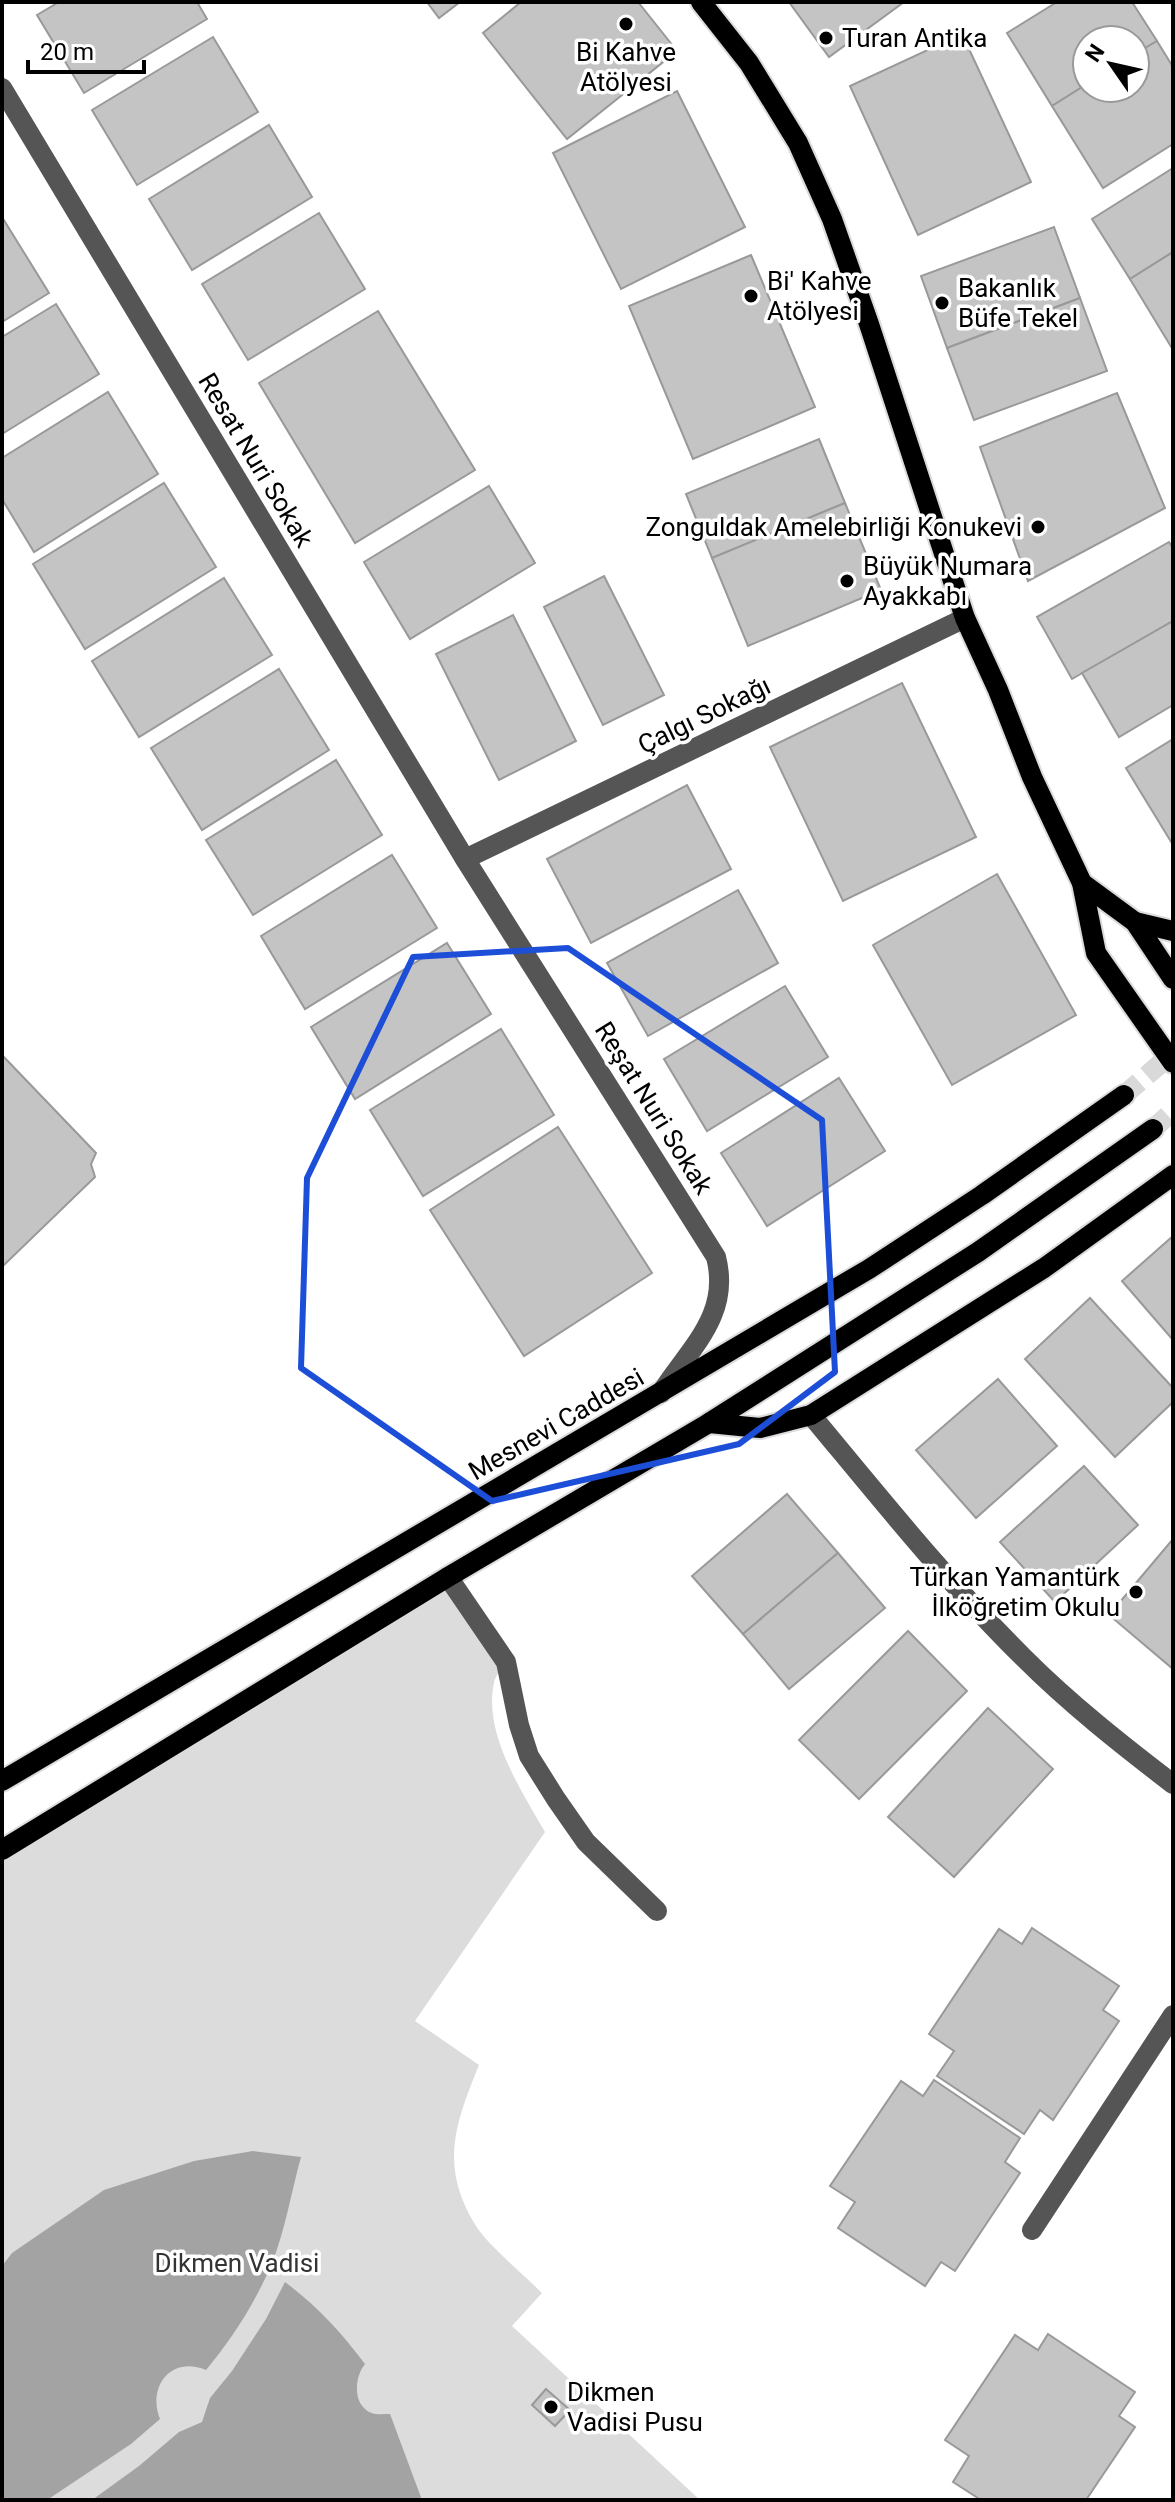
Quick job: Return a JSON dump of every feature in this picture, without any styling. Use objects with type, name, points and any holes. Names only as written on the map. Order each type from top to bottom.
[{"type":"main road","points":[[701,2],[749,63],[798,143],[832,219],[965,618],[998,690],[1032,777],[1082,883],[1096,953],[1173,1063]]},
{"type":"main road","points":[[1082,883],[1135,922],[1173,979]]},
{"type":"main road","points":[[1135,922],[1173,931]]},
{"type":"main road","name":"Mesnevi Caddesi","points":[[2,1781],[894,1253],[1124,1095]]},
{"type":"main road","points":[[2,1850],[448,1577],[709,1423],[978,1252],[1153,1129]]},
{"type":"main road","points":[[709,1423],[760,1428],[811,1415],[1044,1268],[1173,1175]]},
{"type":"street","name":"Resat Nuri Sokak","points":[[2,88],[465,859]]},
{"type":"street","name":"Çalgı Sokağı","points":[[465,859],[965,618]]},
{"type":"street","name":"Reşat Nuri Sokak","points":[[465,859],[716,1257],[720,1282],[715,1311],[661,1393]]},
{"type":"street","points":[[811,1415],[929,1557],[1025,1659],[1121,1744],[1173,1784]]},
{"type":"street","points":[[448,1577],[506,1662],[529,1756],[586,1842],[657,1911]]},
{"type":"street","points":[[1032,2230],[1173,2015]]},
{"type":"highlighted area","points":[[568,948],[822,1120],[835,1372],[739,1444],[492,1501],[301,1368],[307,1178],[413,957]]},
{"type":"green space","name":"Dikmen Vadisi","points":[[448,1577],[506,1662],[494,1683],[494,1721],[506,1760],[545,1832],[415,2021],[479,2065],[458,2126],[454,2165],[457,2184],[482,2234],[542,2293],[512,2326],[700,2500],[2,2500],[2,1850]]},
{"type":"shaded area","points":[[253,2151],[301,2157],[269,2270],[224,2347],[206,2370],[182,2367],[165,2377],[157,2396],[160,2419],[131,2444],[47,2500],[2,2500],[2,2266],[12,2253],[104,2190],[194,2161]]},
{"type":"shaded area","points":[[285,2282],[328,2320],[365,2364],[358,2380],[358,2398],[370,2412],[390,2414],[422,2500],[92,2500],[179,2432],[202,2422],[210,2398],[266,2319]]},
{"type":"building","points":[[59,2],[197,2],[207,19],[84,93],[37,15]]},
{"type":"building","points":[[427,2],[460,2],[439,18]]},
{"type":"building","points":[[521,2],[638,2],[677,51],[567,139],[483,33]]},
{"type":"building","points":[[789,2],[904,2],[829,57]]},
{"type":"building","points":[[1057,2],[1132,2],[1146,24],[1071,24],[1071,94],[1052,106],[1007,33]]},
{"type":"building","points":[[962,34],[1031,182],[918,235],[850,86]]},
{"type":"building","points":[[213,37],[258,112],[137,185],[92,110]]},
{"type":"building","points":[[1157,41],[1173,67],[1173,144],[1103,188],[1052,106],[1071,94],[1071,104],[1151,104],[1151,45]]},
{"type":"building","points":[[677,91],[745,227],[621,289],[553,153]]},
{"type":"building","points":[[269,125],[312,197],[192,270],[149,199]]},
{"type":"building","points":[[1173,168],[1173,252],[1130,279],[1092,219]]},
{"type":"building","points":[[319,213],[365,289],[248,360],[202,284]]},
{"type":"building","points":[[2,217],[49,293],[2,322]]},
{"type":"building","points":[[1054,227],[1080,298],[947,348],[921,276]]},
{"type":"building","points":[[1173,252],[1173,350],[1130,279]]},
{"type":"building","points":[[751,255],[815,407],[693,459],[629,306]]},
{"type":"building","points":[[1080,298],[1107,371],[974,420],[947,348]]},
{"type":"building","points":[[56,304],[99,374],[2,434],[2,337]]},
{"type":"building","points":[[378,311],[475,470],[355,543],[259,383]]},
{"type":"building","points":[[108,392],[158,474],[34,552],[2,499],[2,458]]},
{"type":"building","points":[[1117,393],[1165,508],[1028,581],[980,447]]},
{"type":"building","points":[[819,439],[845,503],[712,558],[686,494]]},
{"type":"building","points":[[164,483],[216,567],[85,649],[33,564]]},
{"type":"building","points":[[489,486],[535,563],[410,639],[364,562]]},
{"type":"building","points":[[845,503],[881,590],[748,646],[712,558]]},
{"type":"building","points":[[1169,542],[1173,548],[1173,621],[1072,679],[1037,617]]},
{"type":"building","points":[[604,576],[664,695],[603,725],[544,607]]},
{"type":"building","points":[[224,578],[272,655],[139,737],[92,661]]},
{"type":"building","points":[[513,615],[576,741],[499,780],[436,654]]},
{"type":"building","points":[[1173,621],[1173,705],[1119,737],[1082,673]]},
{"type":"building","points":[[279,669],[329,750],[202,830],[151,748]]},
{"type":"building","points":[[902,683],[976,837],[843,901],[770,747]]},
{"type":"building","points":[[1173,739],[1173,845],[1126,768]]},
{"type":"building","points":[[336,760],[382,835],[253,915],[206,840]]},
{"type":"building","points":[[687,785],[731,869],[591,943],[547,859]]},
{"type":"building","points":[[392,855],[437,928],[305,1009],[261,936]]},
{"type":"building","points":[[997,874],[1076,1015],[952,1085],[873,945]]},
{"type":"building","points":[[738,890],[778,963],[648,1036],[607,963]]},
{"type":"building","points":[[447,943],[491,1014],[355,1099],[311,1027]]},
{"type":"building","points":[[785,986],[828,1057],[707,1131],[664,1059]]},
{"type":"building","points":[[501,1029],[554,1115],[423,1196],[370,1110]]},
{"type":"building","points":[[2,1055],[96,1153],[91,1164],[95,1177],[2,1267]]},
{"type":"building","points":[[839,1078],[885,1151],[767,1226],[721,1153]]},
{"type":"building","points":[[558,1127],[652,1273],[524,1356],[430,1210]]},
{"type":"building","points":[[1173,1236],[1173,1340],[1122,1281]]},
{"type":"building","points":[[1090,1298],[1173,1388],[1173,1402],[1115,1457],[1025,1359]]},
{"type":"building","points":[[998,1379],[1057,1446],[976,1518],[916,1450]]},
{"type":"building","points":[[1084,1466],[1138,1525],[1055,1602],[1000,1542]]},
{"type":"building","points":[[787,1494],[838,1553],[743,1634],[692,1576]]},
{"type":"building","points":[[1173,1539],[1173,1669],[1109,1615]]},
{"type":"building","points":[[838,1553],[885,1608],[789,1689],[743,1634]]},
{"type":"building","points":[[908,1631],[967,1691],[859,1799],[799,1740]]},
{"type":"building","points":[[988,1708],[1053,1769],[954,1877],[888,1817]]},
{"type":"building","points":[[1032,1928],[1119,1986],[1103,2010],[1119,2021],[1053,2120],[1040,2110],[1024,2134],[937,2076],[954,2051],[929,2034],[999,1929],[1022,1944]]},
{"type":"building","points":[[934,2080],[1020,2138],[1005,2162],[1020,2173],[955,2271],[941,2262],[925,2286],[838,2228],[855,2202],[830,2186],[901,2081],[923,2096]]},
{"type":"building","points":[[1048,2334],[1135,2392],[1119,2416],[1135,2427],[1086,2500],[981,2500],[953,2482],[969,2456],[945,2440],[1015,2335],[1038,2350]]},
{"type":"building","name":"Dikmen Vadisi Pusu","points":[[546,2389],[570,2410],[555,2426],[532,2405]]},
{"type":"tunnel","points":[[1124,1095],[1173,1053]]},
{"type":"tunnel","points":[[1153,1129],[1173,1111]]},
{"type":"place","name":"Bi Kahve Atölyesi","points":[[626,24]]},
{"type":"place","name":"Turan Antika","points":[[826,38]]},
{"type":"place","name":"Bi' Kahve Atölyesi","points":[[751,296]]},
{"type":"place","name":"Bakanlık Büfe Tekel","points":[[942,303]]},
{"type":"place","name":"Zonguldak Amelebirliği Konukevi","points":[[1038,527]]},
{"type":"place","name":"Büyük Numara Ayakkabı","points":[[847,581]]},
{"type":"place","name":"Türkan Yamantürk İlköğretim Okulu","points":[[1136,1592]]},
{"type":"place","name":"Dikmen Vadisi Pusu","points":[[551,2407]]}]
